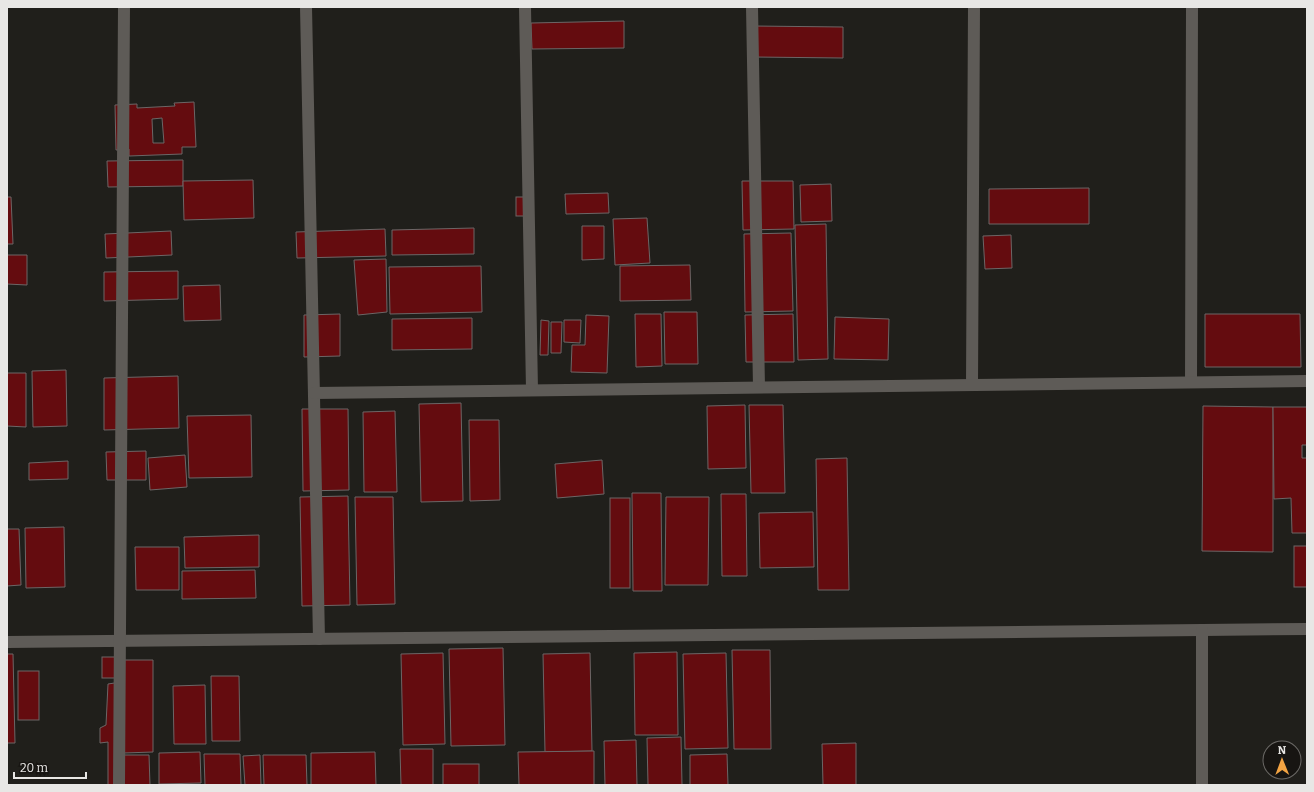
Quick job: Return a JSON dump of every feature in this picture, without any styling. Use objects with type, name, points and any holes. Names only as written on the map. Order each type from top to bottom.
[{"type":"street","points":[[119,785],[124,7]]},
{"type":"street","points":[[306,7],[319,639]]},
{"type":"street","points":[[525,7],[532,390]]},
{"type":"street","points":[[752,7],[759,387]]},
{"type":"street","points":[[972,385],[974,7]]},
{"type":"street","points":[[1191,382],[1192,7]]},
{"type":"street","points":[[314,393],[1307,381]]},
{"type":"street","points":[[7,642],[1307,629]]},
{"type":"street","points":[[1202,630],[1202,785]]},
{"type":"building","points":[[624,21],[624,48],[532,49],[531,23]]},
{"type":"building","points":[[753,26],[843,27],[843,58],[753,57]]},
{"type":"building","points":[[194,102],[196,147],[182,147],[182,154],[129,156],[129,149],[116,150],[115,105],[137,104],[137,108],[175,106],[174,103]],"holes":[[[162,118],[164,143],[153,143],[152,119]]]},
{"type":"building","points":[[183,160],[183,186],[108,187],[107,161]]},
{"type":"building","points":[[253,180],[254,218],[184,220],[183,181]]},
{"type":"building","points":[[742,181],[793,181],[794,229],[743,230]]},
{"type":"building","points":[[831,184],[832,221],[801,222],[800,185]]},
{"type":"building","points":[[1089,188],[1089,224],[989,224],[989,189]]},
{"type":"building","points":[[608,193],[609,213],[566,214],[565,194]]},
{"type":"building","points":[[7,197],[11,197],[13,244],[7,244]]},
{"type":"building","points":[[516,197],[533,197],[533,216],[516,216]]},
{"type":"building","points":[[647,218],[650,263],[615,265],[613,219]]},
{"type":"building","points":[[826,224],[828,359],[798,360],[795,225]]},
{"type":"building","points":[[582,226],[604,226],[604,259],[582,260]]},
{"type":"building","points":[[474,228],[474,254],[392,255],[392,230]]},
{"type":"building","points":[[385,229],[386,256],[297,258],[296,232]]},
{"type":"building","points":[[171,231],[172,255],[106,258],[105,234]]},
{"type":"building","points":[[791,233],[793,311],[745,312],[744,234]]},
{"type":"building","points":[[1011,235],[1012,268],[985,269],[983,236]]},
{"type":"building","points":[[7,255],[27,255],[27,285],[7,284]]},
{"type":"building","points":[[386,259],[387,312],[358,315],[354,260]]},
{"type":"building","points":[[690,265],[691,300],[620,301],[620,266]]},
{"type":"building","points":[[481,266],[482,312],[390,314],[389,267]]},
{"type":"building","points":[[178,271],[178,299],[104,301],[104,272]]},
{"type":"building","points":[[220,285],[221,320],[184,321],[183,286]]},
{"type":"building","points":[[664,312],[697,312],[698,364],[665,364]]},
{"type":"building","points":[[340,314],[340,356],[304,357],[304,315]]},
{"type":"building","points":[[635,314],[661,314],[662,366],[636,367]]},
{"type":"building","points":[[793,314],[794,362],[746,362],[745,315]]},
{"type":"building","points":[[1205,314],[1300,314],[1301,367],[1205,367]]},
{"type":"building","points":[[586,315],[609,316],[607,373],[571,372],[572,345],[585,345]]},
{"type":"building","points":[[835,317],[889,319],[888,360],[834,359]]},
{"type":"building","points":[[472,318],[472,349],[392,350],[392,319]]},
{"type":"building","points":[[541,320],[549,321],[548,355],[540,355]]},
{"type":"building","points":[[564,320],[581,320],[580,343],[564,342]]},
{"type":"building","points":[[551,322],[562,322],[561,353],[551,353]]},
{"type":"building","points":[[66,370],[67,426],[33,427],[32,371]]},
{"type":"building","points":[[7,373],[26,373],[26,427],[7,426]]},
{"type":"building","points":[[178,376],[179,428],[104,430],[104,378]]},
{"type":"building","points":[[461,403],[463,501],[421,502],[419,404]]},
{"type":"building","points":[[745,405],[746,468],[708,469],[707,406]]},
{"type":"building","points":[[749,405],[783,405],[785,493],[751,493]]},
{"type":"building","points":[[1203,406],[1273,407],[1273,552],[1202,551]]},
{"type":"building","points":[[1273,407],[1307,407],[1307,445],[1302,445],[1302,458],[1307,458],[1307,533],[1292,533],[1291,498],[1274,499]]},
{"type":"building","points":[[302,409],[348,409],[349,490],[303,491]]},
{"type":"building","points":[[395,411],[397,492],[364,492],[363,412]]},
{"type":"building","points":[[251,415],[252,477],[189,478],[187,416]]},
{"type":"building","points":[[469,420],[499,420],[500,500],[470,501]]},
{"type":"building","points":[[146,451],[146,480],[107,480],[106,452]]},
{"type":"building","points":[[185,455],[187,487],[150,490],[148,458]]},
{"type":"building","points":[[847,458],[849,590],[818,590],[816,459]]},
{"type":"building","points":[[602,460],[604,494],[557,498],[555,464]]},
{"type":"building","points":[[68,461],[68,479],[29,480],[29,463]]},
{"type":"building","points":[[632,493],[661,493],[662,591],[633,591]]},
{"type":"building","points":[[721,494],[746,494],[747,576],[722,576]]},
{"type":"building","points":[[348,496],[350,605],[302,606],[300,497]]},
{"type":"building","points":[[355,497],[393,497],[395,604],[357,605]]},
{"type":"building","points":[[666,497],[709,497],[708,585],[665,585]]},
{"type":"building","points":[[610,498],[630,498],[630,588],[610,588]]},
{"type":"building","points":[[813,512],[814,567],[760,568],[759,513]]},
{"type":"building","points":[[64,527],[65,587],[26,588],[25,528]]},
{"type":"building","points":[[7,529],[19,529],[21,585],[7,586]]},
{"type":"building","points":[[259,535],[259,567],[185,568],[184,537]]},
{"type":"building","points":[[1294,546],[1307,546],[1307,587],[1294,587]]},
{"type":"building","points":[[135,547],[179,547],[179,590],[136,590]]},
{"type":"building","points":[[255,570],[256,598],[182,599],[182,571]]},
{"type":"building","points":[[503,648],[505,745],[451,746],[449,649]]},
{"type":"building","points":[[732,650],[770,650],[771,749],[734,749]]},
{"type":"building","points":[[677,652],[678,735],[635,735],[634,653]]},
{"type":"building","points":[[443,653],[445,744],[403,745],[401,654]]},
{"type":"building","points":[[590,653],[592,751],[545,752],[543,654]]},
{"type":"building","points":[[726,653],[728,748],[685,749],[683,654]]},
{"type":"building","points":[[7,654],[13,654],[15,743],[7,743]]},
{"type":"building","points":[[102,657],[123,657],[123,678],[102,678]]},
{"type":"building","points":[[124,660],[153,660],[153,752],[124,753]]},
{"type":"building","points":[[18,671],[39,671],[39,720],[18,720]]},
{"type":"building","points":[[211,676],[239,676],[240,741],[212,741]]},
{"type":"building","points":[[121,682],[121,785],[108,785],[108,742],[100,743],[100,728],[106,725],[108,684]]},
{"type":"building","points":[[205,685],[206,744],[174,744],[173,686]]},
{"type":"building","points":[[681,737],[682,785],[648,785],[647,738]]},
{"type":"building","points":[[636,740],[637,785],[605,785],[604,741]]},
{"type":"building","points":[[856,743],[856,785],[823,785],[822,744]]},
{"type":"building","points":[[400,749],[433,749],[433,785],[401,785]]},
{"type":"building","points":[[594,751],[594,785],[519,785],[518,752]]},
{"type":"building","points":[[200,752],[201,783],[159,784],[159,753]]},
{"type":"building","points":[[375,752],[376,785],[311,785],[311,753]]},
{"type":"building","points":[[204,754],[240,754],[241,785],[205,785]]},
{"type":"building","points":[[727,754],[728,785],[690,785],[690,755]]},
{"type":"building","points":[[124,755],[149,755],[150,785],[124,785]]},
{"type":"building","points":[[260,755],[261,785],[245,785],[243,756]]},
{"type":"building","points":[[263,755],[306,755],[307,785],[264,785]]},
{"type":"building","points":[[443,764],[479,764],[479,785],[443,785]]}]
